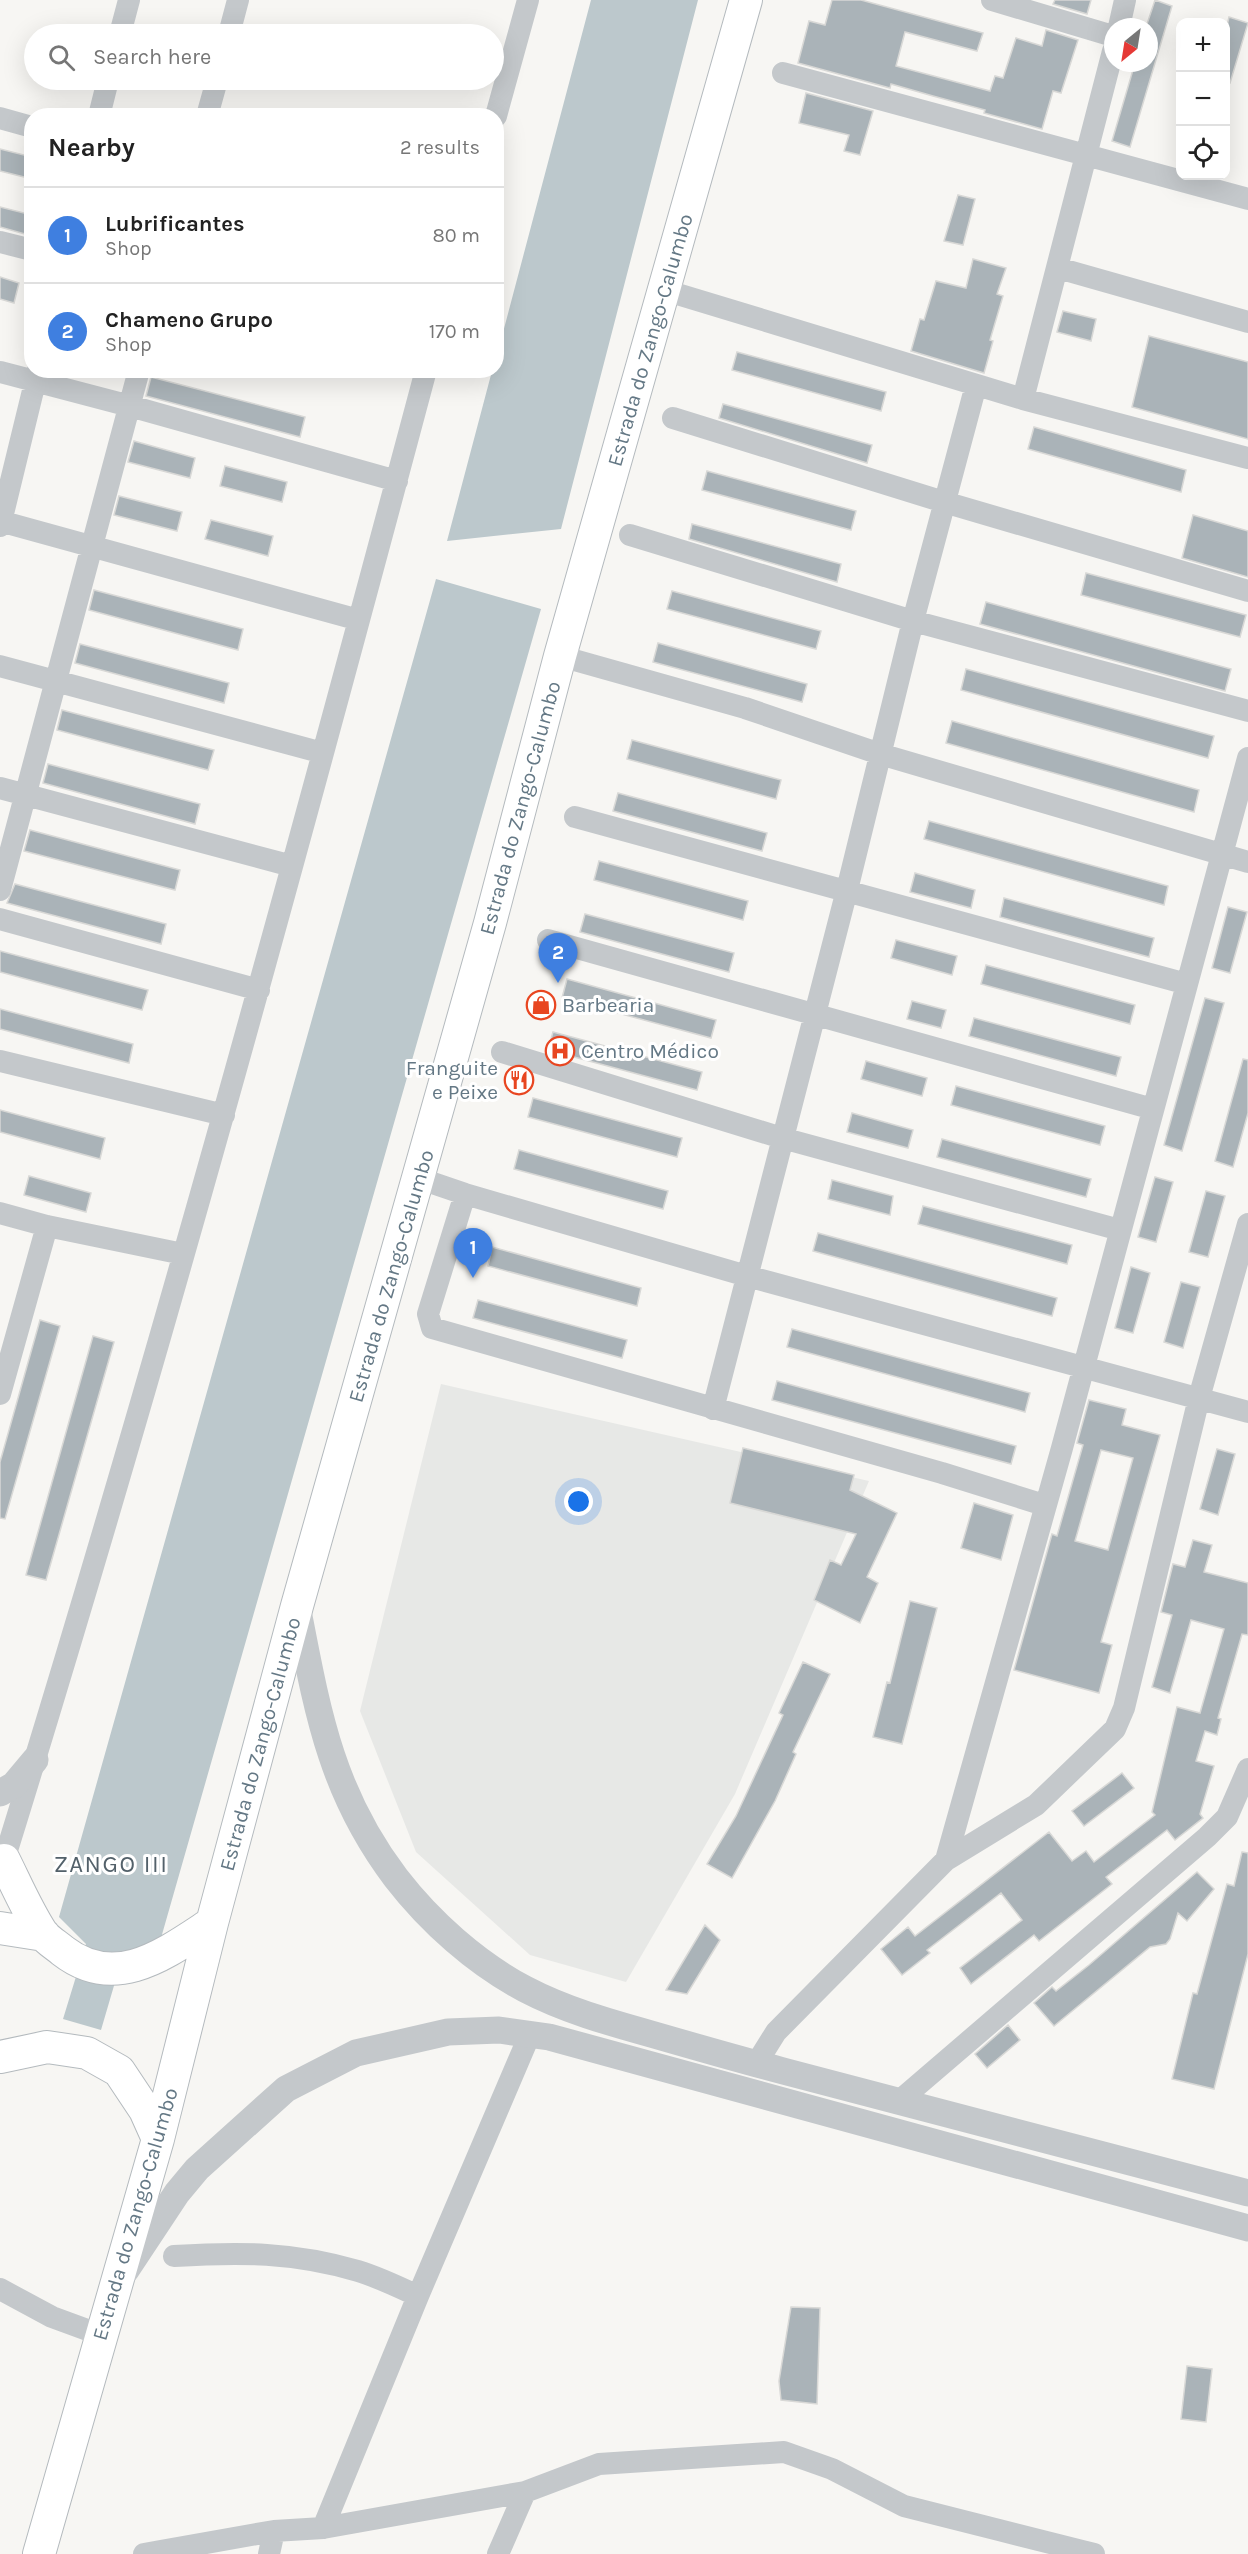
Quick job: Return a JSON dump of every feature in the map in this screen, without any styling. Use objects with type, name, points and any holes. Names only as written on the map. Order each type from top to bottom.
[{"type":"main road","name":"Estrada do Zango-Calumbo","points":[[39,2554],[158,2139],[212,1923],[297,1606],[490,923],[560,656],[746,0]]},
{"type":"main road","points":[[2,1867],[44,1935],[76,1961],[103,1968],[131,1968],[158,1958],[212,1923]]},
{"type":"main road","points":[[0,1928],[44,1935]]},
{"type":"main road","points":[[0,2057],[47,2047],[87,2053],[119,2071],[146,2110],[158,2139]]},
{"type":"street","points":[[123,24],[129,0]]},
{"type":"street","points":[[232,24],[238,0]]},
{"type":"street","points":[[992,0],[1104,33]]},
{"type":"street","points":[[1121,18],[1125,0]]},
{"type":"street","points":[[504,81],[522,2]]},
{"type":"street","points":[[783,72],[1088,156],[1246,192]]},
{"type":"street","points":[[1023,399],[1108,72]]},
{"type":"street","points":[[101,108],[106,90]]},
{"type":"street","points":[[209,108],[214,90]]},
{"type":"street","points":[[498,108],[502,90]]},
{"type":"street","points":[[0,118],[24,125]]},
{"type":"street","points":[[0,242],[24,248]]},
{"type":"street","points":[[1058,268],[1248,322]]},
{"type":"street","points":[[664,290],[1023,399],[1248,458]]},
{"type":"street","points":[[0,372],[24,375]]},
{"type":"street","points":[[36,378],[0,523],[359,620]]},
{"type":"street","points":[[43,378],[130,406],[397,481]]},
{"type":"street","points":[[0,890],[137,378]]},
{"type":"street","points":[[2,1867],[77,1624],[224,1115],[424,378]]},
{"type":"street","points":[[713,1409],[847,890],[913,621],[976,385]]},
{"type":"street","points":[[673,418],[944,502],[1248,591]]},
{"type":"street","points":[[630,536],[913,621],[1248,711]]},
{"type":"street","points":[[560,656],[745,708],[880,754],[1248,862]]},
{"type":"street","points":[[0,666],[322,753]]},
{"type":"street","points":[[946,1860],[1248,758]]},
{"type":"street","points":[[0,788],[292,866]]},
{"type":"street","points":[[575,817],[1187,984]]},
{"type":"street","points":[[0,919],[259,990]]},
{"type":"street","points":[[548,940],[1152,1109]]},
{"type":"street","points":[[502,1052],[782,1138],[1120,1230]]},
{"type":"street","points":[[0,1060],[224,1115]]},
{"type":"street","points":[[418,1178],[465,1194],[747,1276],[1248,1412]]},
{"type":"street","points":[[465,1194],[428,1314],[432,1328],[942,1473],[1044,1505]]},
{"type":"street","points":[[0,1213],[47,1226],[183,1254]]},
{"type":"street","points":[[756,2064],[776,2032],[946,1860],[1036,1805],[1115,1730],[1124,1708],[1199,1398],[1248,1224]]},
{"type":"street","points":[[0,1394],[47,1226]]},
{"type":"street","points":[[297,1606],[317,1708],[332,1762],[356,1817],[396,1879],[439,1926],[476,1958],[524,1989],[577,2013],[756,2064],[1248,2193]]},
{"type":"street","points":[[0,1793],[14,1785],[35,1760]]},
{"type":"street","points":[[898,2102],[1207,1837],[1227,1817],[1248,1769]]},
{"type":"street","points":[[114,2289],[177,2193],[197,2169],[286,2089],[356,2054],[448,2032],[499,2030],[549,2037],[1248,2228]]},
{"type":"street","points":[[323,2528],[418,2296],[530,2034]]},
{"type":"street","points":[[174,2256],[236,2252],[303,2258],[360,2272],[418,2296]]},
{"type":"street","points":[[0,2289],[52,2317],[101,2335]]},
{"type":"street","points":[[144,2554],[274,2531],[323,2528],[525,2492],[599,2464],[784,2452],[832,2469],[904,2506],[1091,2554]]},
{"type":"street","points":[[498,2554],[525,2492]]},
{"type":"street","points":[[269,2554],[274,2531]]},
{"type":"shaded area","points":[[591,0],[698,0],[561,529],[447,541],[490,378],[504,378],[504,329]]},
{"type":"shaded area","points":[[436,579],[541,609],[159,1945],[123,1955],[101,2030],[63,2019],[86,1944],[59,1917]]},
{"type":"shaded area","points":[[441,1384],[869,1481],[735,1794],[626,1982],[530,1955],[416,1852],[360,1711]]},
{"type":"building","points":[[832,0],[861,0],[983,33],[977,51],[905,32],[896,66],[990,91],[995,76],[1003,78],[1016,38],[1042,46],[1046,30],[1078,40],[1061,93],[1053,91],[1042,129],[984,113],[985,110],[891,84],[890,88],[798,63],[809,21],[825,25]]},
{"type":"building","points":[[1055,0],[1091,0],[1087,14],[1053,4]]},
{"type":"building","points":[[1155,0],[1172,6],[1158,53],[1158,18],[1149,18]]},
{"type":"building","points":[[1229,17],[1248,23],[1230,83],[1230,18]]},
{"type":"building","points":[[1132,72],[1152,72],[1130,147],[1112,141]]},
{"type":"building","points":[[806,93],[873,111],[860,155],[844,151],[849,135],[799,123]]},
{"type":"building","points":[[0,149],[24,155],[24,177],[0,171]]},
{"type":"building","points":[[958,195],[975,199],[963,245],[944,241]]},
{"type":"building","points":[[0,207],[24,213],[24,234],[0,227]]},
{"type":"building","points":[[973,259],[1006,268],[997,294],[1003,296],[990,340],[993,341],[984,373],[911,351],[920,319],[924,320],[936,281],[966,288]]},
{"type":"building","points":[[0,277],[19,283],[14,303],[0,299]]},
{"type":"building","points":[[1063,311],[1096,319],[1091,341],[1057,332]]},
{"type":"building","points":[[1149,336],[1248,362],[1248,439],[1132,407]]},
{"type":"building","points":[[737,352],[886,392],[881,411],[732,370]]},
{"type":"building","points":[[151,378],[155,378],[305,417],[300,437],[146,396]]},
{"type":"building","points":[[723,404],[872,445],[867,463],[719,418]]},
{"type":"building","points":[[1034,427],[1186,470],[1181,492],[1028,449]]},
{"type":"building","points":[[134,441],[195,458],[190,478],[128,462]]},
{"type":"building","points":[[225,466],[287,482],[282,502],[220,486]]},
{"type":"building","points":[[707,471],[856,511],[851,530],[702,490]]},
{"type":"building","points":[[119,496],[182,512],[177,531],[114,515]]},
{"type":"building","points":[[1193,515],[1248,531],[1248,577],[1182,558]]},
{"type":"building","points":[[211,520],[273,536],[268,556],[205,539]]},
{"type":"building","points":[[692,524],[841,564],[837,582],[689,539]]},
{"type":"building","points":[[1086,573],[1246,615],[1240,637],[1081,595]]},
{"type":"building","points":[[94,590],[243,629],[238,650],[89,610]]},
{"type":"building","points":[[672,591],[821,631],[816,649],[667,609]]},
{"type":"building","points":[[986,602],[1231,669],[1225,691],[980,624]]},
{"type":"building","points":[[658,643],[807,684],[802,702],[653,662]]},
{"type":"building","points":[[80,644],[229,683],[224,703],[75,663]]},
{"type":"building","points":[[966,669],[1214,736],[1208,758],[961,690]]},
{"type":"building","points":[[62,710],[214,750],[208,770],[57,730]]},
{"type":"building","points":[[952,721],[1199,790],[1194,812],[946,743]]},
{"type":"building","points":[[632,740],[781,780],[776,799],[627,759]]},
{"type":"building","points":[[48,764],[200,804],[195,824],[43,783]]},
{"type":"building","points":[[618,793],[767,833],[762,851],[613,811]]},
{"type":"building","points":[[929,821],[1168,886],[1164,905],[924,839]]},
{"type":"building","points":[[30,830],[180,870],[175,890],[24,851]]},
{"type":"building","points":[[599,861],[748,901],[743,920],[594,880]]},
{"type":"building","points":[[915,873],[975,890],[971,908],[910,892]]},
{"type":"building","points":[[15,884],[166,924],[161,944],[7,903]]},
{"type":"building","points":[[1004,898],[1154,938],[1149,957],[1000,917]]},
{"type":"building","points":[[1228,907],[1247,912],[1230,973],[1212,968]]},
{"type":"building","points":[[585,914],[734,953],[729,972],[580,932]]},
{"type":"building","points":[[896,940],[957,956],[952,975],[891,958]]},
{"type":"building","points":[[0,951],[148,990],[142,1010],[0,972]]},
{"type":"building","points":[[986,965],[1135,1005],[1130,1024],[981,984]]},
{"type":"building","points":[[567,979],[716,1020],[711,1038],[562,998]]},
{"type":"building","points":[[1205,998],[1224,1003],[1182,1151],[1164,1145]]},
{"type":"building","points":[[912,1001],[946,1010],[941,1028],[907,1019]]},
{"type":"building","points":[[0,1009],[133,1044],[129,1063],[0,1029]]},
{"type":"building","points":[[974,1018],[1121,1057],[1116,1076],[969,1036]]},
{"type":"building","points":[[553,1032],[702,1072],[697,1090],[548,1050]]},
{"type":"building","points":[[1243,1059],[1248,1060],[1248,1113],[1233,1167],[1215,1161]]},
{"type":"building","points":[[866,1061],[927,1078],[922,1096],[861,1079]]},
{"type":"building","points":[[956,1086],[1105,1126],[1100,1145],[951,1105]]},
{"type":"building","points":[[533,1098],[682,1138],[677,1157],[528,1117]]},
{"type":"building","points":[[0,1110],[105,1138],[100,1159],[0,1132]]},
{"type":"building","points":[[852,1113],[913,1130],[908,1148],[847,1132]]},
{"type":"building","points":[[942,1139],[1091,1179],[1086,1197],[937,1157]]},
{"type":"building","points":[[519,1150],[668,1191],[663,1209],[514,1169]]},
{"type":"building","points":[[29,1176],[91,1193],[86,1212],[24,1195]]},
{"type":"building","points":[[1155,1177],[1173,1182],[1156,1242],[1138,1237]]},
{"type":"building","points":[[832,1180],[893,1196],[890,1215],[828,1199]]},
{"type":"building","points":[[1206,1191],[1225,1196],[1208,1257],[1189,1252]]},
{"type":"building","points":[[923,1206],[1072,1245],[1067,1264],[918,1224]]},
{"type":"building","points":[[818,1233],[1057,1298],[1052,1316],[813,1251]]},
{"type":"building","points":[[492,1247],[641,1288],[637,1306],[488,1266]]},
{"type":"building","points":[[1131,1267],[1150,1273],[1133,1333],[1115,1328]]},
{"type":"building","points":[[1181,1282],[1200,1287],[1183,1348],[1164,1342]]},
{"type":"building","points":[[478,1300],[627,1340],[622,1358],[473,1318]]},
{"type":"building","points":[[40,1320],[60,1326],[5,1519],[0,1518],[0,1462]]},
{"type":"building","points":[[792,1329],[1030,1393],[1025,1412],[787,1347]]},
{"type":"building","points":[[93,1336],[114,1342],[46,1580],[26,1575]]},
{"type":"building","points":[[777,1381],[1016,1446],[1011,1464],[772,1400]]},
{"type":"building","points":[[1089,1400],[1126,1409],[1122,1425],[1160,1435],[1101,1642],[1112,1645],[1099,1693],[1014,1670],[1052,1534],[1057,1536],[1083,1445],[1077,1443]],"holes":[[[1101,1450],[1133,1458],[1108,1550],[1075,1541]]]},
{"type":"building","points":[[743,1448],[854,1475],[850,1490],[897,1513],[867,1577],[878,1583],[860,1623],[814,1600],[830,1560],[841,1565],[856,1534],[730,1503]]},
{"type":"building","points":[[1217,1449],[1235,1454],[1218,1515],[1200,1509]]},
{"type":"building","points":[[974,1503],[1013,1515],[1001,1560],[961,1548]]},
{"type":"building","points":[[1193,1540],[1212,1545],[1204,1572],[1248,1583],[1248,1635],[1242,1634],[1218,1718],[1221,1719],[1217,1735],[1205,1731],[1196,1761],[1214,1766],[1200,1814],[1203,1818],[1175,1840],[1167,1830],[1106,1877],[1112,1884],[1039,1941],[1034,1935],[971,1984],[960,1968],[1022,1920],[1001,1893],[927,1950],[930,1953],[902,1975],[881,1949],[908,1927],[915,1936],[1049,1832],[1072,1861],[1086,1851],[1094,1862],[1155,1815],[1152,1812],[1177,1707],[1200,1713],[1224,1629],[1191,1620],[1170,1693],[1152,1687],[1172,1615],[1161,1612],[1173,1564],[1185,1567]]},
{"type":"building","points":[[910,1601],[937,1608],[902,1744],[873,1737],[887,1682],[890,1683]]},
{"type":"building","points":[[803,1662],[830,1674],[793,1752],[796,1754],[775,1801],[732,1878],[707,1864],[736,1816],[783,1715],[779,1713]]},
{"type":"building","points":[[1122,1773],[1134,1788],[1084,1826],[1072,1811]]},
{"type":"building","points":[[1242,1852],[1248,1853],[1248,1954],[1214,2089],[1172,2079],[1193,1993],[1197,1994],[1227,1884],[1234,1886]]},
{"type":"building","points":[[1197,1872],[1214,1889],[1187,1921],[1178,1913],[1170,1939],[1166,1944],[1150,1947],[1054,2026],[1034,2003],[1052,1987],[1056,1991],[1089,1965]]},
{"type":"building","points":[[705,1925],[720,1940],[687,1994],[666,1990]]},
{"type":"building","points":[[1008,2025],[1020,2040],[987,2068],[975,2054]]},
{"type":"building","points":[[791,2307],[820,2308],[817,2404],[781,2400],[779,2381]]},
{"type":"building","points":[[1187,2366],[1212,2369],[1206,2422],[1181,2419]]},
{"type":"place","name":"Chameno Grupo","points":[[558,983]]},
{"type":"place","name":"Barbearia","points":[[541,1005]]},
{"type":"place","name":"Centro Médico","points":[[560,1051]]},
{"type":"place","name":"Franguite e Peixe","points":[[519,1080]]},
{"type":"place","name":"Lubrificantes","points":[[473,1278]]},
{"type":"district","name":"ZANGO III","points":[[111,1864]]}]
